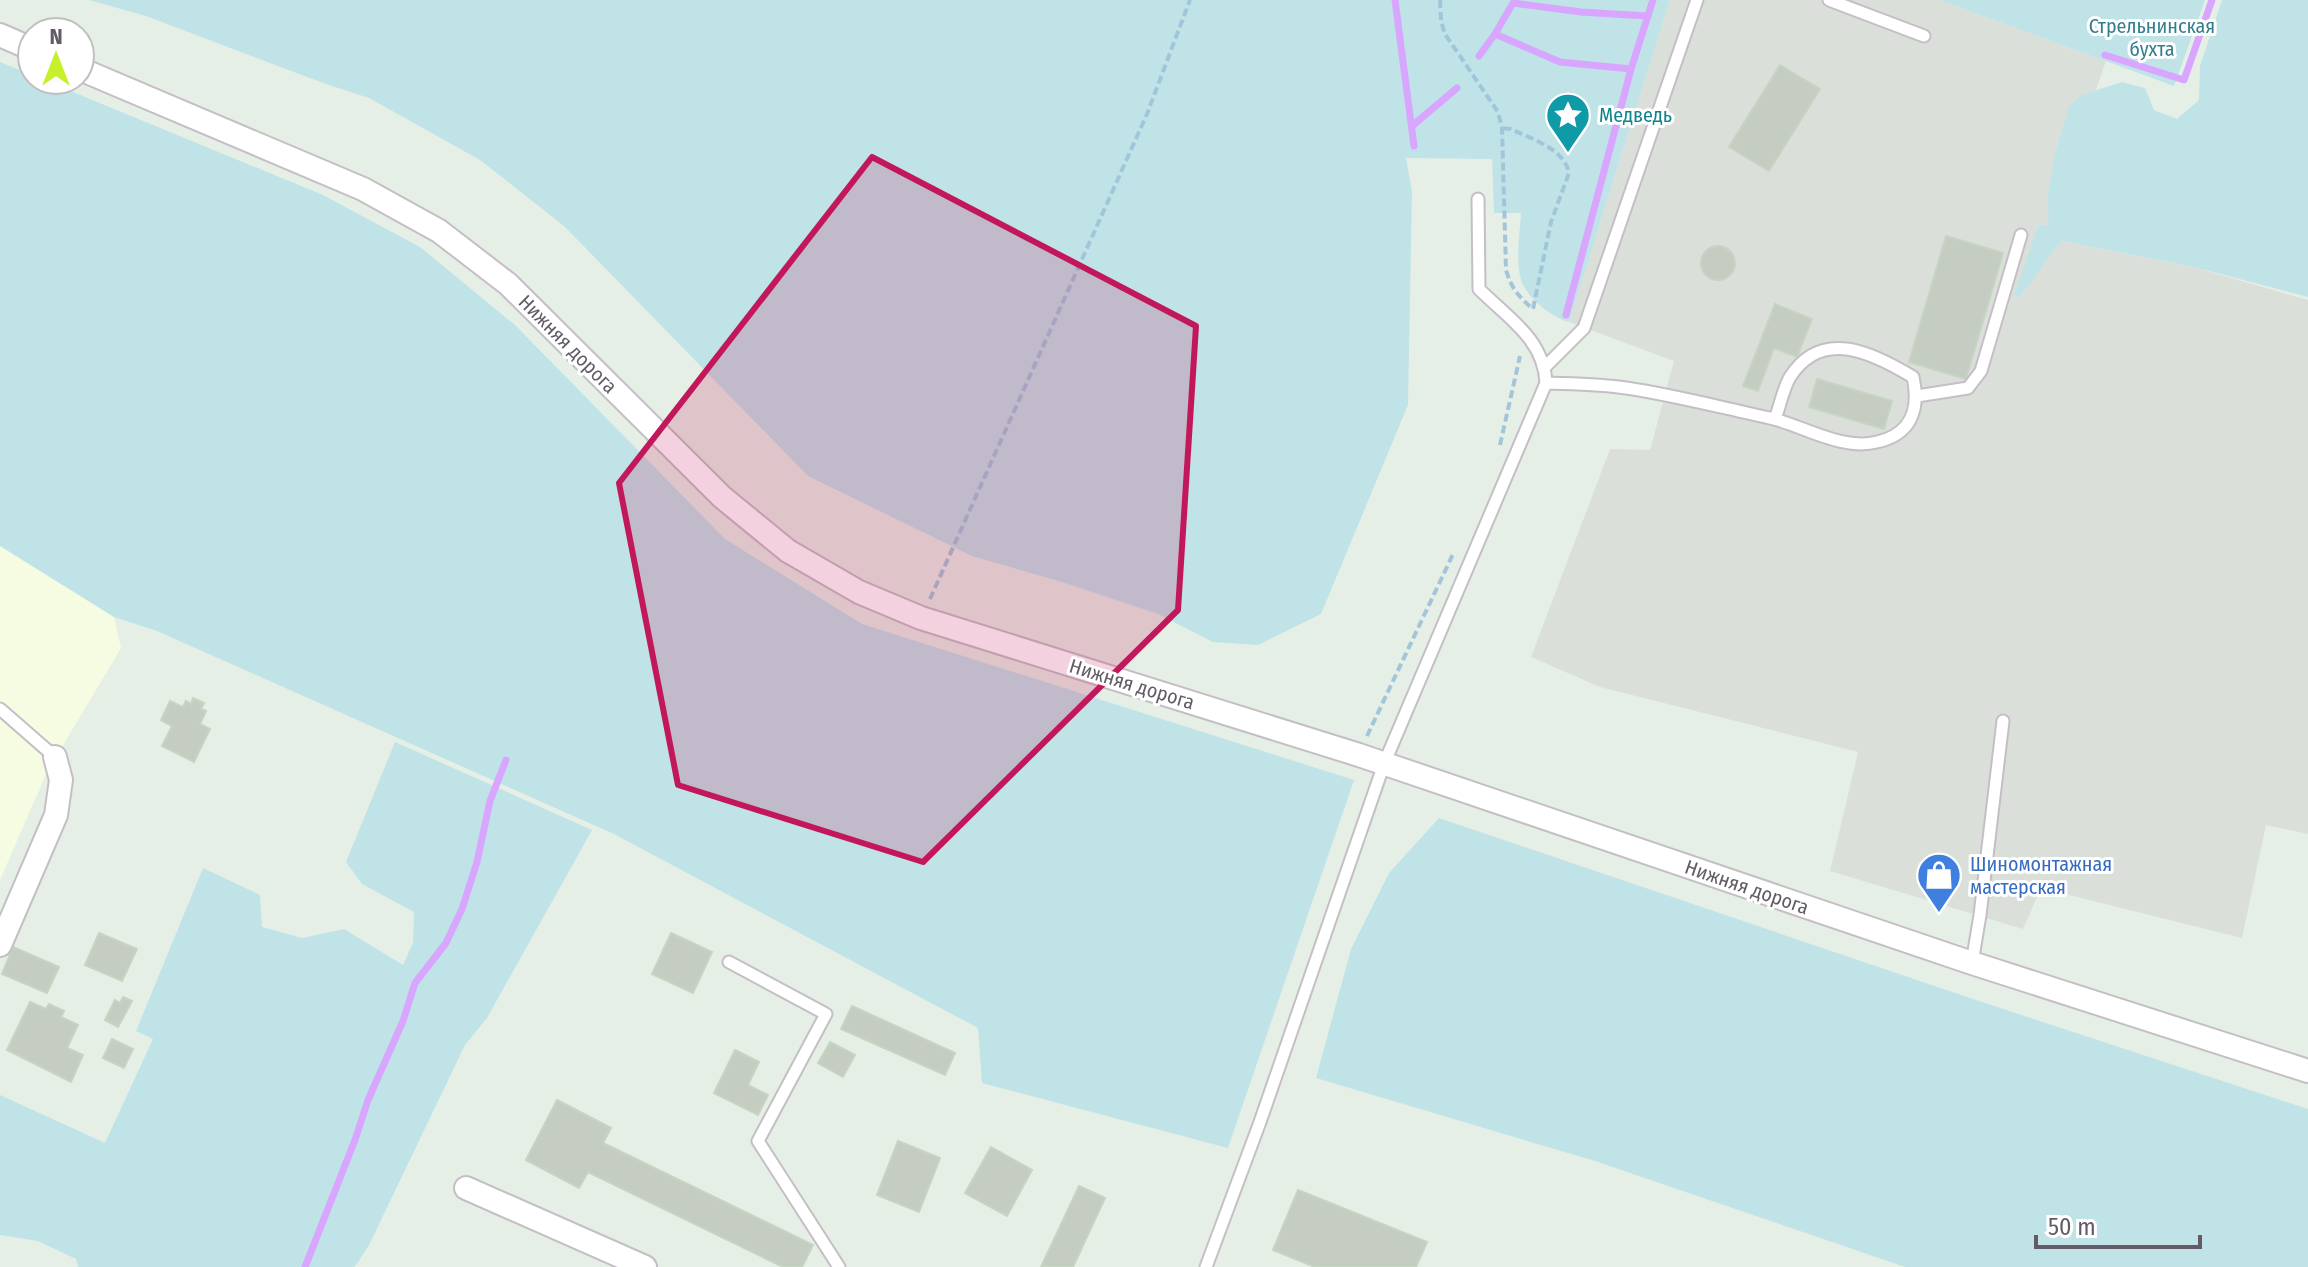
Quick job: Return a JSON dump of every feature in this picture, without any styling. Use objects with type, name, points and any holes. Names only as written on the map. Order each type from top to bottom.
[{"type":"street","name":"Нижняя дорога","points":[[96,76],[363,189],[439,231],[508,284],[722,497],[788,551],[859,592],[921,618],[1384,764],[1972,963],[2308,1071]]},
{"type":"street","points":[[0,945],[56,815],[61,780],[55,757]]},
{"type":"street","points":[[466,1188],[645,1267]]},
{"type":"lane","points":[[1545,367],[1584,328],[1697,0]]},
{"type":"lane","points":[[1829,0],[1924,36]]},
{"type":"lane","points":[[1206,1267],[1260,1122],[1384,764],[1546,383],[1545,367],[1538,347],[1479,289],[1478,199]]},
{"type":"lane","points":[[1917,396],[1968,388],[1981,371],[2021,235]]},
{"type":"lane","points":[[1546,383],[1624,388],[1775,419],[1838,440],[1874,443],[1896,436],[1909,423],[1917,396],[1913,377],[1887,361],[1839,346],[1817,351],[1790,378],[1775,419]]},
{"type":"lane","points":[[0,709],[55,757]]},
{"type":"lane","points":[[1972,963],[2003,721]]},
{"type":"lane","points":[[729,962],[826,1014],[758,1141],[839,1267]]},
{"type":"path","points":[[926,608],[1147,114],[1190,0]]},
{"type":"path","points":[[1440,0],[1445,34],[1498,112],[1502,128],[1506,270],[1518,296],[1533,309],[1549,230],[1566,185],[1567,165],[1543,144],[1502,128]]},
{"type":"path","points":[[1491,199],[1504,199]]},
{"type":"path","points":[[1498,452],[1520,356]]},
{"type":"path","points":[[1363,745],[1455,551]]},
{"type":"highlighted area","points":[[872,157],[1196,326],[1178,610],[923,862],[678,785],[619,483]]},
{"type":"shaded area","points":[[1670,0],[1939,0],[2106,61],[2049,227],[2039,224],[2020,297],[2060,241],[2190,266],[2308,300],[2308,834],[2266,825],[2242,938],[2041,888],[2023,929],[1830,871],[1858,752],[1600,687],[1531,657],[1610,449],[1650,450],[1674,361],[1569,322]]},
{"type":"shaded area","points":[[0,546],[114,617],[121,648],[47,772],[0,880]]},
{"type":"green space","points":[[89,0],[1670,0],[1569,322],[1539,305],[1523,284],[1518,260],[1521,213],[1494,213],[1492,159],[1406,158],[1412,191],[1408,405],[1321,614],[1258,645],[1213,642],[1158,614],[972,556],[808,476],[564,226],[480,160],[369,98],[146,16]]},
{"type":"green space","name":"Стрельнинская бухта","points":[[1939,0],[2205,0],[2174,86]]},
{"type":"green space","points":[[2222,0],[2308,0],[2308,297],[2190,266],[2061,241],[2020,297],[2014,295],[2039,224],[2049,226],[2047,198],[2069,107],[2081,95],[2122,82],[2145,88],[2154,110],[2177,119],[2199,100],[2200,66]]},
{"type":"green space","points":[[0,62],[16,68],[16,96],[83,96],[323,195],[420,247],[515,325],[725,539],[862,624],[1354,780],[1228,1148],[982,1083],[978,1028],[614,834],[157,631],[114,617],[0,546]]},
{"type":"green space","points":[[395,742],[592,830],[487,1018],[465,1045],[369,1245],[356,1265],[78,1267],[76,1259],[38,1241],[0,1235],[0,1095],[105,1143],[153,1039],[136,1031],[203,868],[260,895],[262,927],[302,938],[344,929],[403,965],[413,943],[414,912],[362,884],[346,862]]},
{"type":"green space","points":[[1439,818],[2308,1109],[2308,1267],[1905,1267],[1595,1161],[1316,1078],[1351,949],[1389,873]]},
{"type":"building","points":[[1780,65],[1820,89],[1769,171],[1729,147]]},
{"type":"building","points":[[1946,236],[2003,253],[1966,379],[1909,362]]},
{"type":"building","points":[[1718,246],[1730,251],[1735,263],[1730,275],[1718,280],[1706,275],[1701,263],[1706,251]]},
{"type":"building","points":[[1775,304],[1812,319],[1797,357],[1774,348],[1758,391],[1743,386]]},
{"type":"building","points":[[1817,379],[1892,401],[1884,429],[1809,407]]},
{"type":"building","points":[[193,698],[204,703],[201,709],[206,711],[200,724],[210,729],[194,762],[162,746],[172,726],[161,720],[170,701],[183,707],[186,701],[191,704]]},
{"type":"building","points":[[99,933],[137,949],[122,981],[85,965]]},
{"type":"building","points":[[671,933],[712,952],[693,993],[652,974]]},
{"type":"building","points":[[13,947],[59,967],[47,993],[2,974]]},
{"type":"building","points":[[123,997],[132,1001],[118,1027],[105,1020],[115,1000],[120,1003]]},
{"type":"building","points":[[30,1002],[46,1009],[49,1004],[64,1011],[61,1017],[78,1025],[67,1048],[83,1055],[71,1082],[7,1050]]},
{"type":"building","points":[[852,1006],[955,1053],[945,1075],[841,1029]]},
{"type":"building","points":[[112,1039],[133,1049],[124,1068],[103,1058]]},
{"type":"building","points":[[830,1042],[855,1055],[843,1077],[818,1063]]},
{"type":"building","points":[[735,1050],[759,1062],[748,1085],[768,1095],[758,1115],[714,1093]]},
{"type":"building","points":[[557,1100],[611,1128],[603,1143],[813,1245],[802,1267],[783,1267],[588,1172],[579,1188],[526,1160]]},
{"type":"building","points":[[898,1141],[940,1158],[919,1212],[877,1195]]},
{"type":"building","points":[[991,1147],[1032,1170],[1007,1216],[965,1193]]},
{"type":"building","points":[[1079,1186],[1105,1198],[1073,1267],[1041,1267]]},
{"type":"building","points":[[1298,1190],[1427,1242],[1416,1267],[1315,1267],[1273,1250]]},
{"type":"waterway","points":[[1395,0],[1414,146]]},
{"type":"waterway","points":[[1566,315],[1631,69],[1653,0]]},
{"type":"waterway","points":[[2105,55],[2184,80],[2212,0]]},
{"type":"waterway","points":[[1479,56],[1513,3],[1581,12],[1648,16]]},
{"type":"waterway","points":[[1495,34],[1560,62],[1631,69]]},
{"type":"waterway","points":[[1412,126],[1457,88]]},
{"type":"waterway","points":[[305,1267],[368,1100],[403,1021],[415,983],[446,943],[462,909],[477,862],[490,801],[506,760]]},
{"type":"place","name":"Медведь","points":[[1568,154]]},
{"type":"place","name":"Шиномонтажная мастерская","points":[[1939,914]]}]
